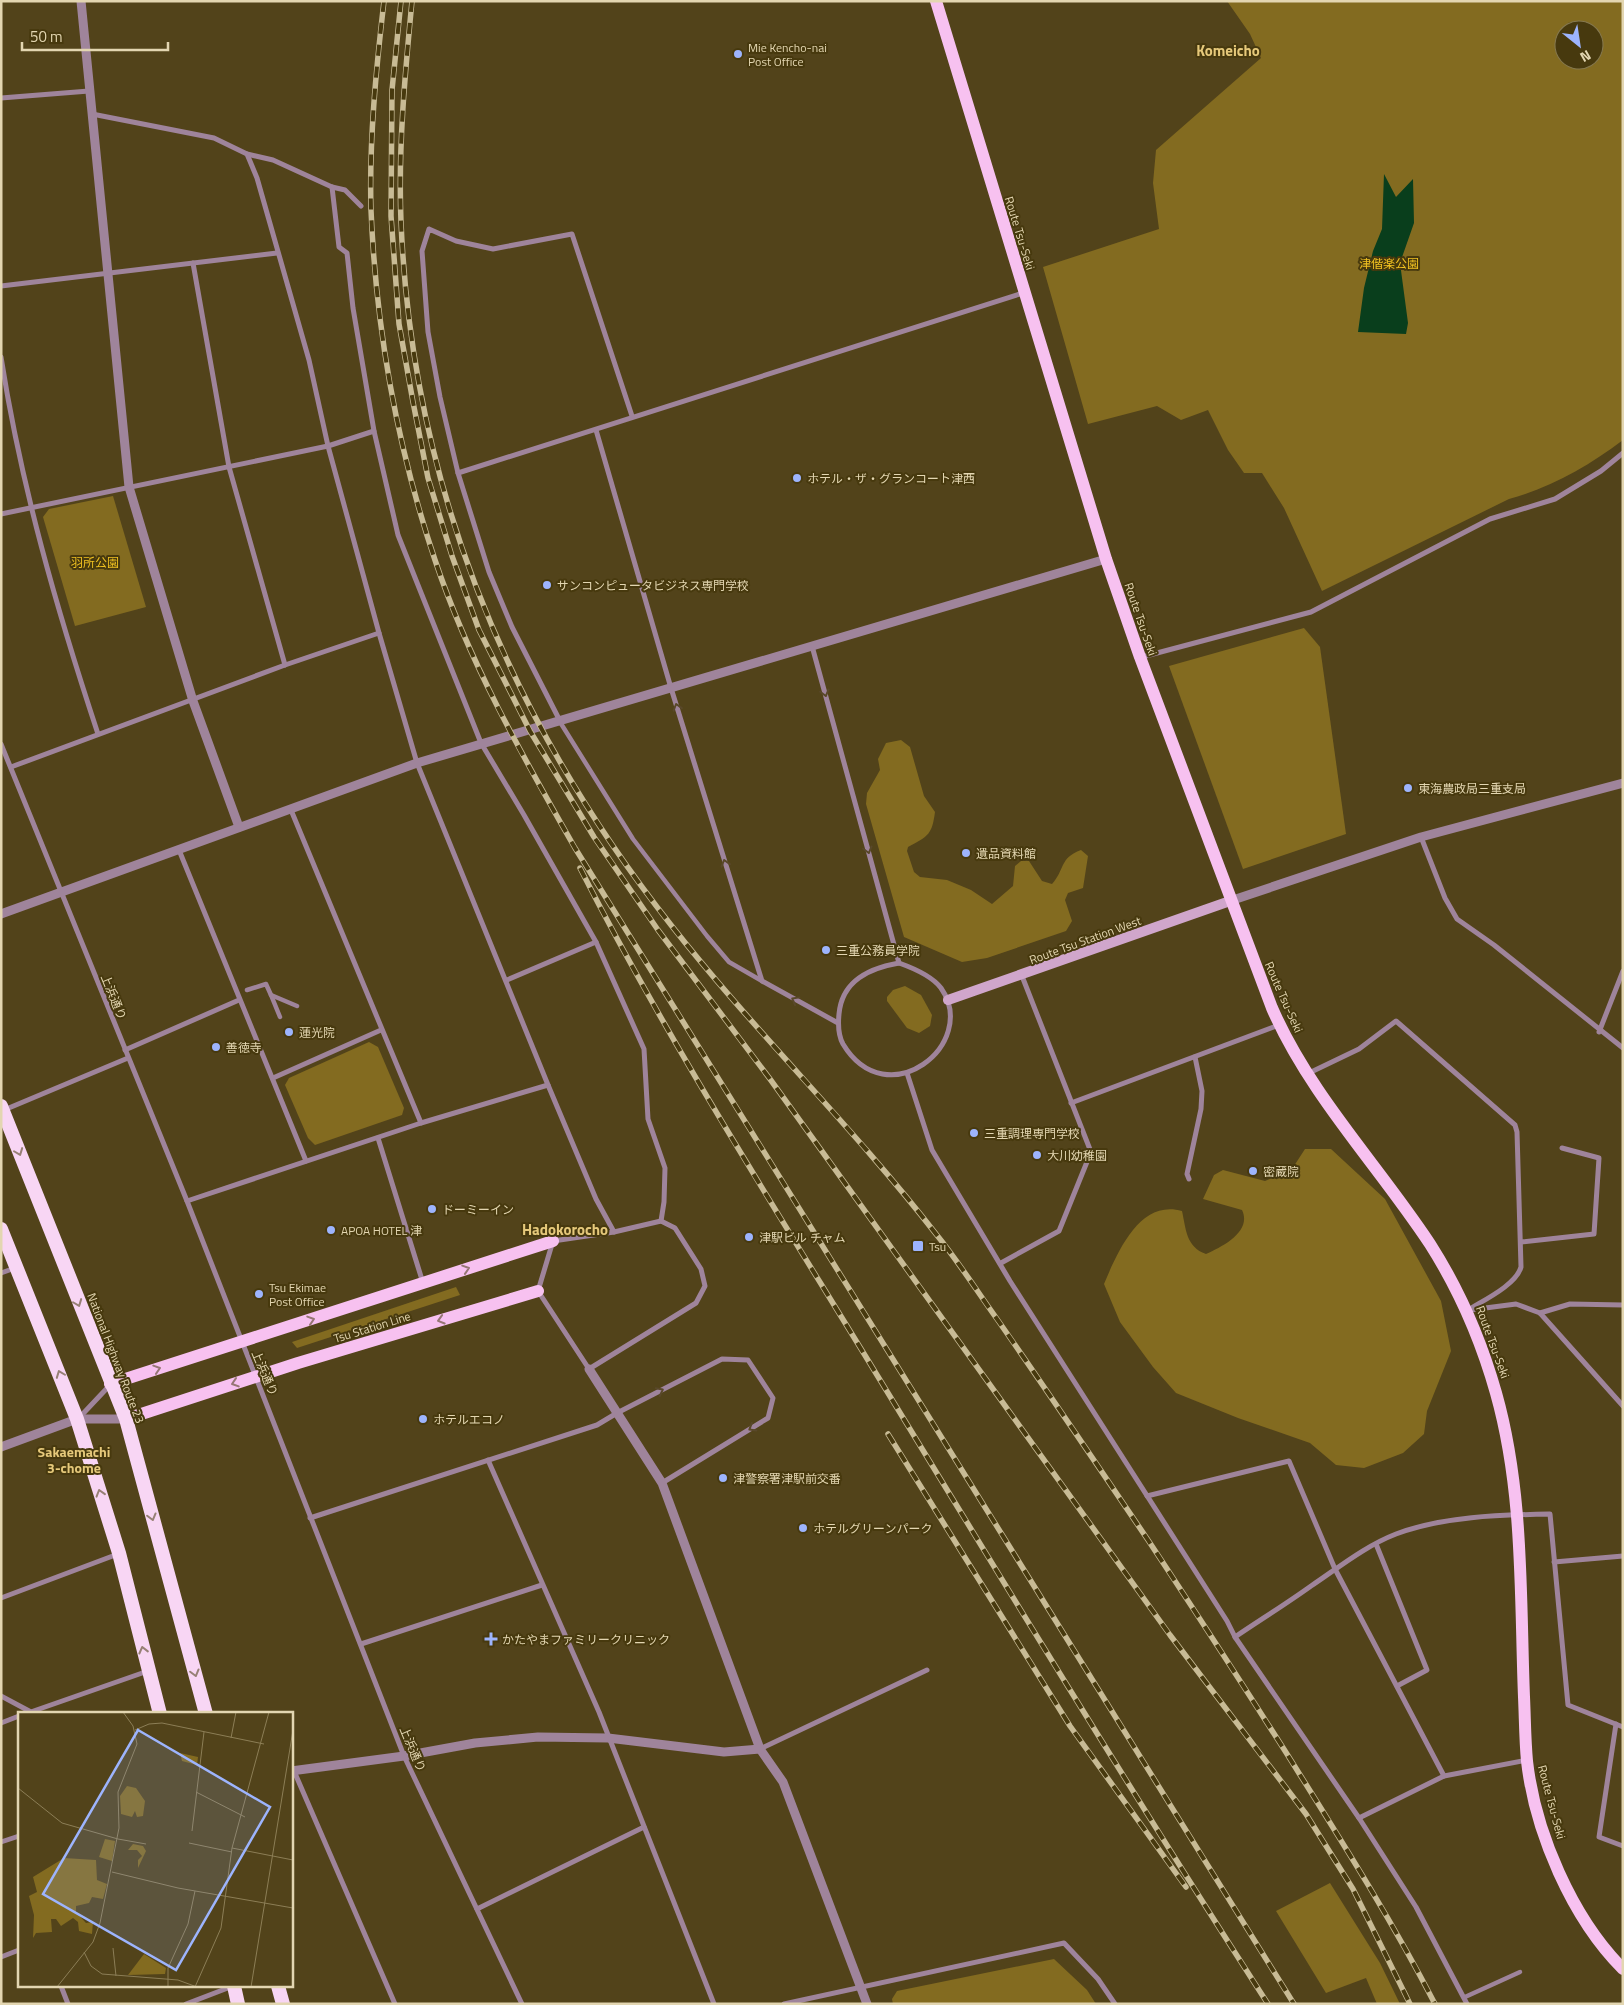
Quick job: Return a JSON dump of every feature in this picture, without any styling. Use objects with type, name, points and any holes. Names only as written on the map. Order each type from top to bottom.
[{"type":"highway","name":"National Highway Route 23","points":[[2,1108],[110,1384],[126,1419],[205,1712]]},
{"type":"highway","points":[[1,1228],[78,1419],[119,1553],[159,1712]]},
{"type":"highway","points":[[234,1988],[238,2004]]},
{"type":"highway","points":[[279,1988],[283,2004]]},
{"type":"main road","name":"Route Tsu-Seki","points":[[936,1],[1106,559],[1230,901],[1280,1025],[1308,1074],[1431,1246],[1468,1310],[1497,1395],[1507,1440],[1518,1514],[1527,1760],[1537,1809],[1558,1870],[1595,1936],[1623,1969]]},
{"type":"main road","name":"Route Tsu Station West","points":[[948,1000],[1022,976],[1230,901]]},
{"type":"main road","name":"Tsu Station Line","points":[[110,1384],[553,1241]]},
{"type":"main road","name":"Tsu Station Line","points":[[126,1419],[256,1377],[538,1291]]},
{"type":"street","points":[[81,1],[129,487],[193,700],[239,827]]},
{"type":"street","points":[[1,98],[89,91]]},
{"type":"street","points":[[92,114],[214,138],[247,154],[273,160],[332,187],[345,190],[361,206]]},
{"type":"street","points":[[247,154],[257,178],[309,360],[328,446],[417,763],[507,980],[548,1085],[596,1199],[614,1232]]},
{"type":"street","points":[[332,187],[339,247],[347,253],[349,262],[353,308],[374,431],[398,535],[437,640],[481,744],[524,815],[596,942],[644,1049],[648,1119],[665,1168],[664,1202],[661,1221]]},
{"type":"street","points":[[632,416],[572,234],[493,249],[456,241],[429,229],[422,251],[428,332],[440,397],[458,473],[489,572],[512,627],[560,722],[633,839],[729,962],[838,1023]]},
{"type":"street","points":[[1,286],[277,253]]},
{"type":"street","points":[[193,263],[229,467],[285,665]]},
{"type":"street","points":[[458,473],[1024,292]]},
{"type":"street","points":[[1,357],[8,402],[31,508],[66,636],[98,734]]},
{"type":"street","points":[[596,430],[671,688],[762,981]]},
{"type":"street","points":[[1,514],[328,446],[374,431]]},
{"type":"street","points":[[1140,657],[1311,612],[1490,519],[1555,499],[1601,471],[1623,453]]},
{"type":"street","points":[[1,914],[417,763],[1106,559]]},
{"type":"street","points":[[11,767],[285,665],[379,633]]},
{"type":"street","points":[[812,646],[899,963]]},
{"type":"street","name":"上浜通り","points":[[1,744],[187,1201],[404,1756],[522,2004]]},
{"type":"street","points":[[1230,901],[1421,836],[1623,783]]},
{"type":"street","points":[[291,810],[421,1123]]},
{"type":"street","points":[[1421,836],[1445,898],[1457,919],[1494,945],[1599,1032],[1623,1048]]},
{"type":"street","points":[[179,850],[239,1000],[274,1078],[306,1161]]},
{"type":"street","points":[[507,980],[596,942]]},
{"type":"street","points":[[899,963],[914,969],[940,987],[948,1000],[950,1014],[941,1047],[930,1060],[915,1070],[898,1075],[881,1074],[864,1067],[851,1056],[842,1040],[838,1023],[840,1004],[848,988],[862,975],[878,967],[899,963]]},
{"type":"street","points":[[1599,1032],[1623,971]]},
{"type":"street","points":[[1000,1263],[1059,1231],[1090,1152],[1022,976]]},
{"type":"street","points":[[247,990],[266,984],[280,1017]]},
{"type":"street","points":[[271,995],[297,1006]]},
{"type":"street","points":[[125,1050],[239,1000]]},
{"type":"street","points":[[1308,1074],[1359,1049],[1396,1021],[1514,1125],[1517,1132],[1521,1242],[1519,1273],[1502,1290],[1468,1310]]},
{"type":"street","points":[[1071,1103],[1280,1025]]},
{"type":"street","points":[[274,1078],[382,1030]]},
{"type":"street","points":[[1189,1179],[1187,1174],[1201,1109],[1202,1091],[1195,1057]]},
{"type":"street","points":[[2,1108],[128,1058]]},
{"type":"street","points":[[907,1072],[932,1150],[1000,1263],[1227,1621],[1235,1637],[1359,1818],[1416,1907],[1467,2004]]},
{"type":"street","points":[[187,1201],[421,1123],[548,1085]]},
{"type":"street","points":[[378,1138],[423,1283]]},
{"type":"street","points":[[1521,1242],[1594,1234],[1599,1158],[1562,1148]]},
{"type":"street","points":[[589,1369],[696,1303],[705,1286],[701,1269],[675,1228],[661,1221],[614,1232],[553,1241],[538,1291],[662,1483],[760,1749],[782,1782],[867,2004]]},
{"type":"street","points":[[1,1273],[18,1267]]},
{"type":"street","points":[[1468,1310],[1516,1304],[1540,1313],[1623,1406]]},
{"type":"street","points":[[1540,1313],[1570,1304],[1623,1305]]},
{"type":"street","points":[[310,1518],[598,1426],[617,1413],[722,1360],[748,1360],[773,1398],[768,1418],[662,1483]]},
{"type":"street","points":[[78,1419],[110,1384]]},
{"type":"street","points":[[1,1447],[78,1419],[126,1419]]},
{"type":"street","points":[[488,1460],[599,1712],[714,2004]]},
{"type":"street","points":[[1147,1496],[1289,1460],[1335,1569],[1444,1776]]},
{"type":"street","points":[[1235,1637],[1335,1569],[1395,1534],[1422,1526],[1489,1516],[1550,1514],[1568,1704],[1623,1727]]},
{"type":"street","points":[[1376,1544],[1427,1670],[1397,1686]]},
{"type":"street","points":[[1,1598],[119,1553]]},
{"type":"street","points":[[1554,1562],[1623,1556]]},
{"type":"street","points":[[361,1644],[542,1585]]},
{"type":"street","points":[[395,2004],[292,1771],[404,1756],[475,1743],[538,1737],[608,1738],[724,1752],[760,1749],[927,1670]]},
{"type":"street","points":[[31,1712],[149,1671]]},
{"type":"street","points":[[1,1696],[26,1712]]},
{"type":"street","points":[[1,1723],[18,1717]]},
{"type":"street","points":[[1616,1724],[1599,1837],[1623,1846]]},
{"type":"street","points":[[1359,1818],[1444,1776],[1527,1760]]},
{"type":"street","points":[[477,1909],[644,1826]]},
{"type":"street","points":[[1,1842],[18,1836]]},
{"type":"street","points":[[784,2004],[1064,1943],[1098,1979],[1115,2004]]},
{"type":"street","points":[[1,1957],[18,1950]]},
{"type":"street","points":[[1465,1997],[1520,1972]]},
{"type":"street","points":[[62,1988],[68,2004]]},
{"type":"street","points":[[186,2004],[228,1988]]},
{"type":"green space","name":"津偕楽公園","points":[[1227,1],[1623,1],[1623,440],[1569,475],[1540,489],[1509,499],[1322,591],[1284,508],[1262,473],[1244,473],[1228,450],[1208,410],[1181,420],[1157,406],[1088,424],[1043,267],[1159,229],[1153,183],[1156,150],[1261,58],[1250,34]]},
{"type":"green space","name":"羽所公園","points":[[113,496],[146,607],[75,626],[43,517],[49,509]]},
{"type":"green space","points":[[1304,628],[1320,647],[1346,834],[1243,869],[1169,666]]},
{"type":"green space","points":[[901,740],[910,747],[924,796],[935,812],[931,830],[928,834],[908,847],[907,851],[914,872],[920,877],[947,880],[971,890],[992,904],[1013,886],[1015,866],[1021,861],[1029,861],[1042,881],[1052,884],[1069,857],[1081,850],[1088,856],[1083,888],[1068,893],[1065,900],[1072,921],[1066,931],[987,958],[962,962],[904,937],[866,804],[867,793],[880,770],[878,759],[886,743]]},
{"type":"green space","points":[[905,986],[921,995],[932,1015],[930,1026],[919,1033],[907,1028],[887,1001],[887,997],[893,990]]},
{"type":"green space","points":[[369,1042],[378,1047],[404,1108],[402,1115],[315,1145],[308,1138],[285,1085],[289,1078]]},
{"type":"green space","points":[[1305,1149],[1331,1149],[1385,1199],[1441,1301],[1451,1351],[1427,1411],[1424,1434],[1403,1453],[1364,1468],[1336,1465],[1310,1443],[1238,1418],[1176,1393],[1153,1367],[1120,1322],[1104,1284],[1116,1257],[1132,1231],[1143,1220],[1154,1213],[1167,1209],[1182,1211],[1188,1237],[1194,1247],[1206,1254],[1221,1247],[1240,1231],[1244,1218],[1242,1210],[1203,1199],[1214,1175],[1223,1170],[1265,1181],[1292,1169]]},
{"type":"green space","points":[[456,1287],[460,1295],[297,1348],[292,1342]]},
{"type":"green space","points":[[1330,1883],[1380,1963],[1400,2004],[1377,2004],[1366,1978],[1326,1993],[1276,1911]]},
{"type":"green space","points":[[1054,1959],[1087,1990],[1096,2004],[893,2004],[892,1999],[897,1991]]},
{"type":"shaded area","points":[[1384,174],[1396,197],[1413,179],[1414,223],[1400,263],[1408,323],[1406,334],[1358,332],[1364,288],[1373,251],[1382,229]]},
{"type":"railway","points":[[384,1],[378,53],[371,158],[371,210],[383,343],[399,431],[422,517],[449,598],[480,671],[516,743],[575,848],[1294,2004]]},
{"type":"railway","points":[[401,1],[392,90],[391,216],[399,324],[428,478],[452,556],[479,630],[530,731],[594,837],[658,930],[770,1079],[1170,1635],[1306,1814],[1353,1889],[1410,2004]]},
{"type":"railway","points":[[412,1],[400,167],[401,222],[409,320],[425,414],[449,506],[479,595],[517,682],[562,765],[613,846],[671,925],[703,965],[904,1194],[952,1255],[1016,1346],[1148,1540],[1287,1754],[1382,1909],[1435,2004]]},
{"type":"railway","points":[[580,868],[650,998],[762,1187],[1070,1690],[1268,2004]]},
{"type":"railway","points":[[888,1434],[1070,1726],[1186,1887]]},
{"type":"place","name":"Mie Kencho-nai Post Office","points":[[738,54]]},
{"type":"place","name":"ホテル・ザ・グランコート津西","points":[[797,478]]},
{"type":"place","name":"サンコンピュータビジネス専門学校","points":[[547,585]]},
{"type":"place","name":"東海農政局三重支局","points":[[1408,788]]},
{"type":"place","name":"遺品資料館","points":[[966,853]]},
{"type":"place","name":"三重公務員学院","points":[[826,950]]},
{"type":"place","name":"蓮光院","points":[[289,1032]]},
{"type":"place","name":"善徳寺","points":[[216,1047]]},
{"type":"place","name":"三重調理専門学校","points":[[974,1133]]},
{"type":"place","name":"大川幼稚園","points":[[1037,1155]]},
{"type":"place","name":"密蔵院","points":[[1253,1171]]},
{"type":"place","name":"ドーミーイン","points":[[432,1209]]},
{"type":"place","name":"APOA HOTEL 津","points":[[331,1230]]},
{"type":"place","name":"津駅ビル チャム","points":[[749,1237]]},
{"type":"place","name":"Tsu","points":[[918,1246]]},
{"type":"place","name":"Tsu Ekimae Post Office","points":[[259,1294]]},
{"type":"place","name":"ホテルエコノ","points":[[423,1419]]},
{"type":"place","name":"津警察署津駅前交番","points":[[723,1478]]},
{"type":"place","name":"ホテルグリーンパーク","points":[[803,1528]]},
{"type":"place","name":"かたやまファミリークリニック","points":[[491,1639]]},
{"type":"district","name":"Komeicho","points":[[1228,50]]},
{"type":"district","name":"Hadokorocho","points":[[565,1229]]},
{"type":"district","name":"Sakaemachi 3-chome","points":[[74,1459]]}]
